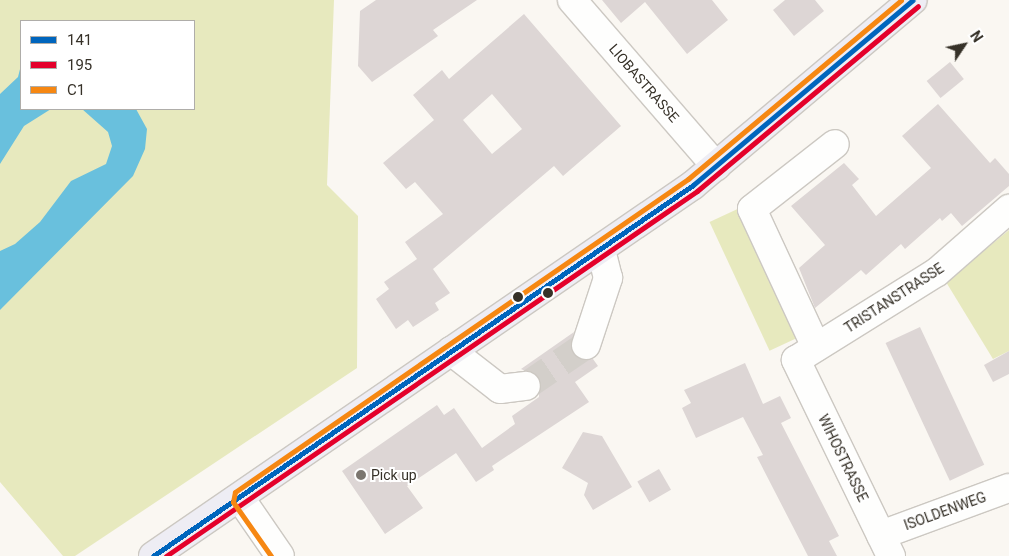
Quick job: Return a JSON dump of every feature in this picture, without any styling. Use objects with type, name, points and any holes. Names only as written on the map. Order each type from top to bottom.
[{"type":"main road","points":[[152,556],[240,498],[601,249],[716,166],[913,0]]},
{"type":"street","name":"LIOBASTRASSE","points":[[572,0],[716,166]]},
{"type":"street","name":"WIHOSTRASSE","points":[[835,144],[752,209],[806,353],[886,545]]},
{"type":"street","name":"TRISTANSTRASSE","points":[[806,353],[937,272],[1009,208]]},
{"type":"street","points":[[586,345],[608,278],[601,249]]},
{"type":"street","points":[[451,351],[500,389],[526,386]]},
{"type":"street","name":"ISOLDENWEG","points":[[886,545],[1009,488]]},
{"type":"street","points":[[240,498],[280,556]]},
{"type":"green space","points":[[0,0],[334,0],[327,185],[358,216],[357,368],[75,556],[63,556],[0,482]]},
{"type":"green space","points":[[744,206],[804,335],[770,351],[710,222]]},
{"type":"green space","points":[[1009,230],[1009,351],[993,359],[946,282]]},
{"type":"water","points":[[20,69],[20,110],[49,110],[24,126],[0,164],[0,94],[18,77]]},
{"type":"water","points":[[83,110],[137,110],[147,129],[145,149],[133,176],[0,310],[0,251],[15,244],[40,222],[71,181],[106,164],[112,146],[108,132]]},
{"type":"building","points":[[376,0],[477,0],[433,30],[438,36],[372,82],[358,66],[360,11]]},
{"type":"building","points":[[602,0],[712,0],[728,20],[687,54],[645,2],[621,23]]},
{"type":"building","points":[[785,0],[815,0],[824,11],[794,36],[773,10]]},
{"type":"building","points":[[524,14],[621,126],[563,176],[554,166],[433,269],[450,293],[435,303],[439,310],[413,327],[408,320],[396,329],[376,299],[389,289],[384,282],[417,259],[405,242],[443,214],[415,182],[406,189],[383,163],[434,120],[413,95],[442,70],[449,79]],"holes":[[[492,94],[522,129],[492,154],[463,120]]]},
{"type":"building","points":[[950,62],[964,79],[941,98],[927,81]]},
{"type":"building","points":[[938,104],[990,163],[995,158],[1009,174],[1009,186],[962,226],[951,213],[942,221],[940,218],[905,249],[901,244],[866,275],[861,270],[815,308],[799,268],[825,245],[791,206],[844,163],[859,179],[852,185],[876,216],[931,168],[902,136]]},
{"type":"building","points":[[920,327],[984,465],[950,481],[886,343]]},
{"type":"building","points":[[574,332],[571,348],[574,355],[582,360],[593,359],[598,366],[575,382],[589,402],[492,466],[494,470],[476,482],[456,453],[407,486],[423,508],[385,534],[342,471],[437,405],[444,415],[454,408],[482,448],[515,424],[512,416],[539,397],[539,377],[521,369]]},
{"type":"building","points":[[1009,351],[1009,374],[993,382],[984,365]]},
{"type":"building","points":[[745,363],[763,404],[780,396],[791,418],[781,423],[839,536],[829,541],[837,556],[808,556],[757,457],[763,455],[743,417],[696,438],[682,408],[691,403],[684,390]]},
{"type":"building","points":[[583,432],[602,436],[632,487],[593,510],[584,495],[588,483],[562,468]]},
{"type":"building","points":[[659,469],[671,490],[649,502],[637,481]]},
{"type":"tunnel","points":[[526,386],[586,345]]},
{"type":"transit line","name":"C1","points":[[271,556],[233,502],[235,492],[688,179],[901,0]]},
{"type":"transit line","name":"141","points":[[153,556],[693,185],[913,0]]},
{"type":"transit line","name":"195","points":[[166,556],[697,191],[918,6]]},
{"type":"place","name":"Pick up","points":[[361,475]]}]
